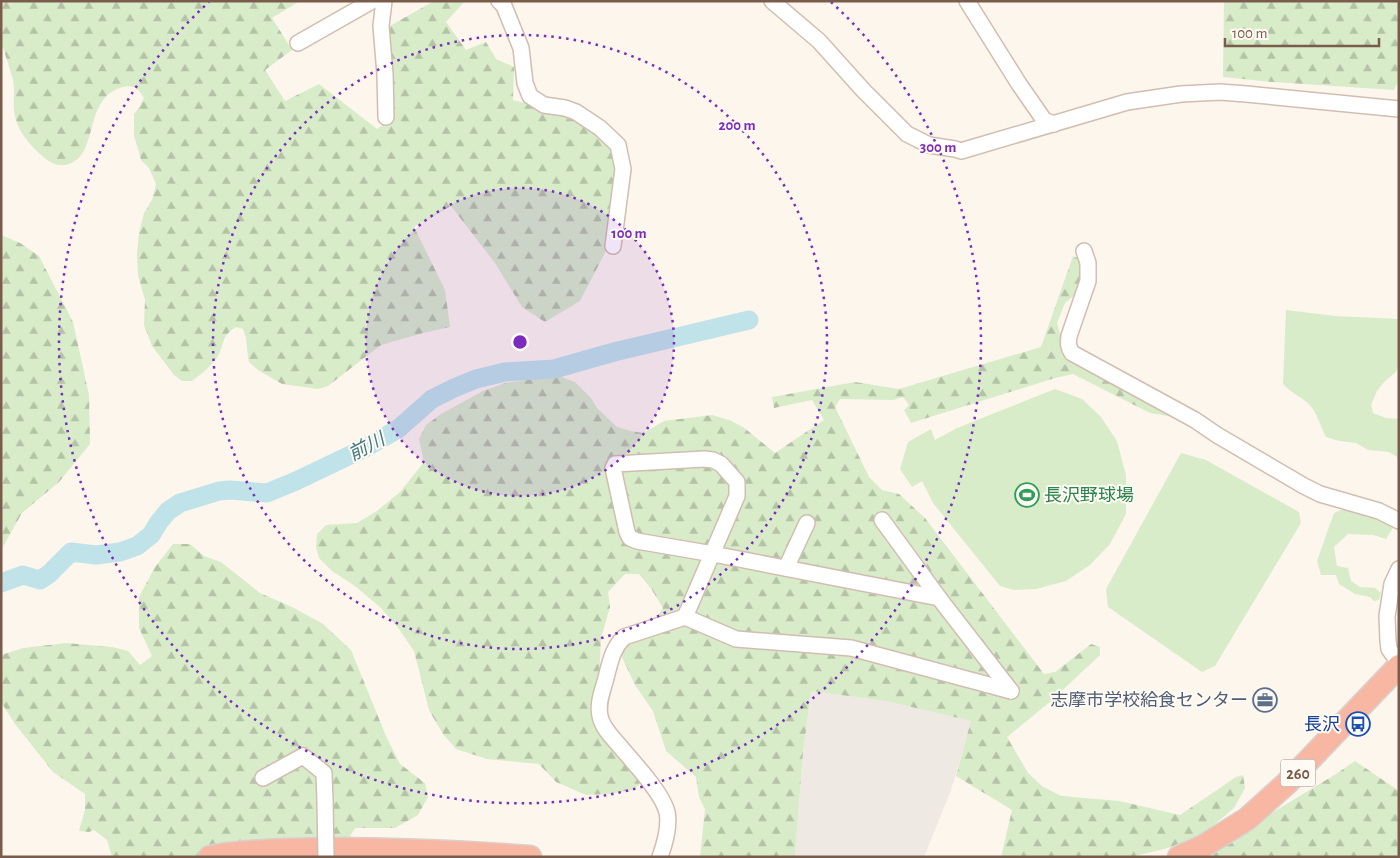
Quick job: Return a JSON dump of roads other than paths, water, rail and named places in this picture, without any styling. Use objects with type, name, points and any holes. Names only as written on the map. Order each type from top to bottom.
[{"type":"highway","name":"260","points":[[1179,857],[1202,847],[1247,819],[1287,784],[1399,664]]},
{"type":"highway","points":[[210,857],[299,850],[364,849],[443,851],[530,857]]},
{"type":"street","points":[[298,43],[372,1]]},
{"type":"street","points":[[384,1],[381,26],[386,117]]},
{"type":"street","points":[[499,1],[504,6],[521,48],[525,83],[530,96],[544,105],[565,108],[576,112],[600,128],[618,145],[623,169],[613,246]]},
{"type":"street","points":[[772,1],[819,41],[863,90],[907,134],[929,145],[961,151],[1127,102],[1181,94],[1220,92],[1399,109]]},
{"type":"street","points":[[967,1],[1044,120],[1054,124]]},
{"type":"street","points":[[1084,251],[1088,263],[1088,281],[1069,336],[1069,349],[1072,353],[1195,420],[1217,435],[1312,490],[1379,511],[1399,521]]},
{"type":"street","points":[[685,617],[713,554],[737,496],[736,482],[721,464],[713,460],[615,464],[613,468],[627,532],[630,538],[636,541],[713,554],[940,598]]},
{"type":"street","points":[[660,857],[667,834],[668,821],[664,803],[606,730],[600,715],[599,702],[613,653],[618,643],[624,637],[685,617],[736,639],[851,648],[1011,691],[882,520]]},
{"type":"street","points":[[786,568],[807,523]]},
{"type":"street","points":[[1399,569],[1392,584],[1387,616],[1389,649],[1399,664]]},
{"type":"street","points":[[264,778],[303,756],[324,773],[326,857]]},
{"type":"waterway","name":"前川","points":[[1,583],[23,575],[40,580],[49,574],[71,552],[96,555],[120,552],[137,546],[151,535],[168,511],[180,503],[219,491],[267,493],[296,481],[365,448],[398,429],[432,399],[476,379],[505,372],[554,369],[614,352],[749,320]]},
{"type":"place","name":"長沢野球場","points":[[1027,495]]},
{"type":"place","name":"志摩市学校給食センター","points":[[1265,700]]},
{"type":"place","name":"長沢","points":[[1358,724]]}]
